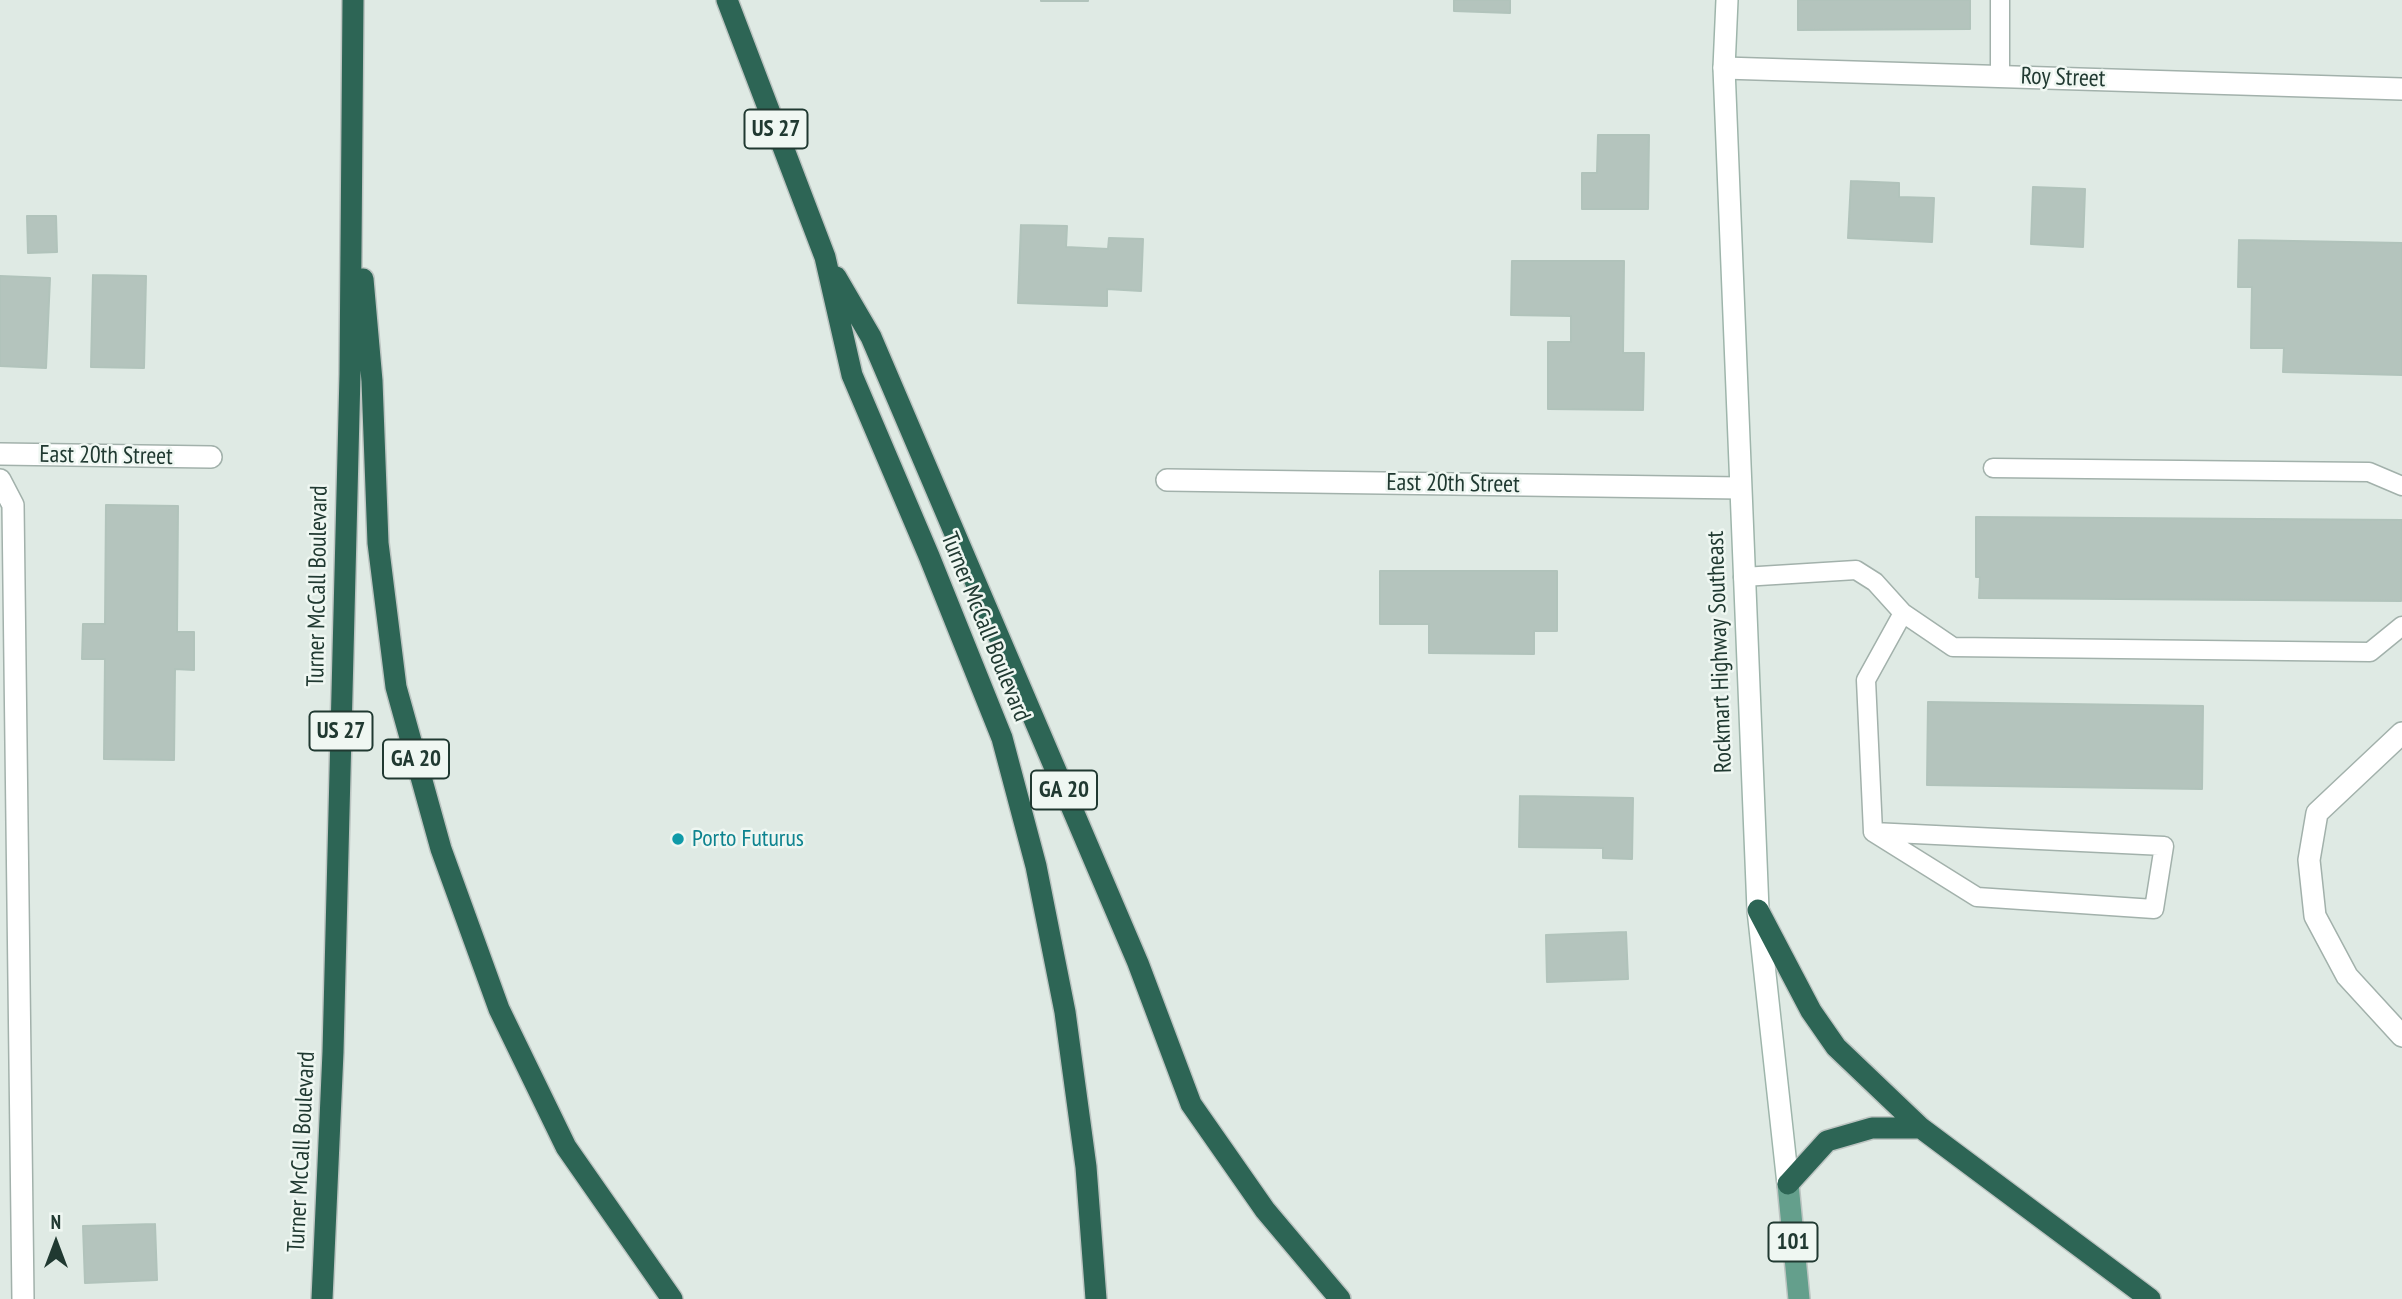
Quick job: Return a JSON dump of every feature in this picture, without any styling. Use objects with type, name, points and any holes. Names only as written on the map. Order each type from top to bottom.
[{"type":"highway","name":"Turner McCall Boulevard","points":[[321,1299],[333,1052],[350,373],[352,0]]},
{"type":"highway","name":"Turner McCall Boulevard","points":[[727,0],[825,257],[852,375],[929,555],[1002,738],[1036,866],[1065,1012],[1086,1167],[1096,1299]]},
{"type":"highway","name":"GA 20","points":[[352,162],[372,381],[378,543],[396,687],[441,849],[499,1009],[566,1147],[673,1299]]},
{"type":"highway","name":"GA 20","points":[[825,257],[871,337],[1138,963],[1191,1104],[1265,1210],[1340,1299]]},
{"type":"highway","points":[[1758,910],[1811,1011],[1836,1047],[1921,1128],[2150,1299]]},
{"type":"highway","points":[[1788,1184],[1827,1141],[1872,1128],[1921,1128]]},
{"type":"main road","name":"Rockmart Highway Southeast","points":[[1788,1184],[1799,1299]]},
{"type":"street","name":"Rockmart Highway Southeast","points":[[1727,0],[1724,68],[1758,910],[1788,1184]]},
{"type":"street","name":"Roy Street","points":[[1724,68],[2402,89]]},
{"type":"street","name":"East 20th Street","points":[[0,454],[211,457]]},
{"type":"street","points":[[0,480],[13,505],[23,1299]]},
{"type":"street","name":"East 20th Street","points":[[1167,480],[1740,488]]},
{"type":"street","points":[[2402,733],[2317,813],[2309,860],[2315,916],[2347,976],[2402,1036]]},
{"type":"lane","points":[[2000,0],[2000,76]]},
{"type":"lane","points":[[1993,468],[2369,471],[2402,486]]},
{"type":"lane","points":[[1743,577],[1856,570],[1875,582],[1903,613],[1953,646],[2370,652],[2402,625]]},
{"type":"lane","points":[[1873,832],[1866,680],[1903,613]]},
{"type":"lane","points":[[1873,832],[2164,846],[2154,909],[1977,897],[1873,832]]},
{"type":"building","points":[[1088,0],[1088,1],[1041,1]]},
{"type":"building","points":[[1454,0],[1510,0],[1510,13],[1454,11]]},
{"type":"building","points":[[1798,0],[1970,0],[1970,29],[1798,30]]},
{"type":"building","points":[[1598,135],[1649,135],[1648,209],[1582,209],[1582,173],[1597,173]]},
{"type":"building","points":[[1851,181],[1899,183],[1899,197],[1934,198],[1932,242],[1848,238]]},
{"type":"building","points":[[2033,187],[2085,189],[2083,247],[2031,244]]},
{"type":"building","points":[[27,216],[56,216],[57,252],[28,253]]},
{"type":"building","points":[[1021,225],[1067,226],[1066,247],[1108,249],[1109,238],[1143,239],[1141,291],[1107,289],[1107,306],[1018,303]]},
{"type":"building","points":[[2239,240],[2402,243],[2402,375],[2283,372],[2284,348],[2251,348],[2252,287],[2238,287]]},
{"type":"building","points":[[1512,261],[1624,261],[1623,353],[1644,353],[1643,410],[1548,409],[1548,342],[1571,342],[1571,316],[1511,315]]},
{"type":"building","points":[[93,275],[146,276],[144,368],[91,367]]},
{"type":"building","points":[[0,276],[50,278],[46,368],[0,366]]},
{"type":"building","points":[[106,505],[178,506],[177,632],[194,632],[194,670],[175,669],[174,760],[104,759],[105,659],[82,659],[83,624],[105,624]]},
{"type":"building","points":[[1976,517],[2402,520],[2401,601],[1979,598],[1980,577],[1976,577]]},
{"type":"building","points":[[1380,571],[1557,571],[1557,631],[1534,631],[1534,654],[1429,653],[1429,624],[1380,624]]},
{"type":"building","points":[[1928,702],[2203,706],[2202,789],[1927,785]]},
{"type":"building","points":[[1520,796],[1633,798],[1632,859],[1603,858],[1603,848],[1519,847]]},
{"type":"building","points":[[1626,932],[1628,979],[1547,982],[1546,935]]},
{"type":"building","points":[[155,1224],[157,1280],[85,1283],[83,1226]]},
{"type":"place","name":"Porto Futurus","points":[[678,839]]}]
